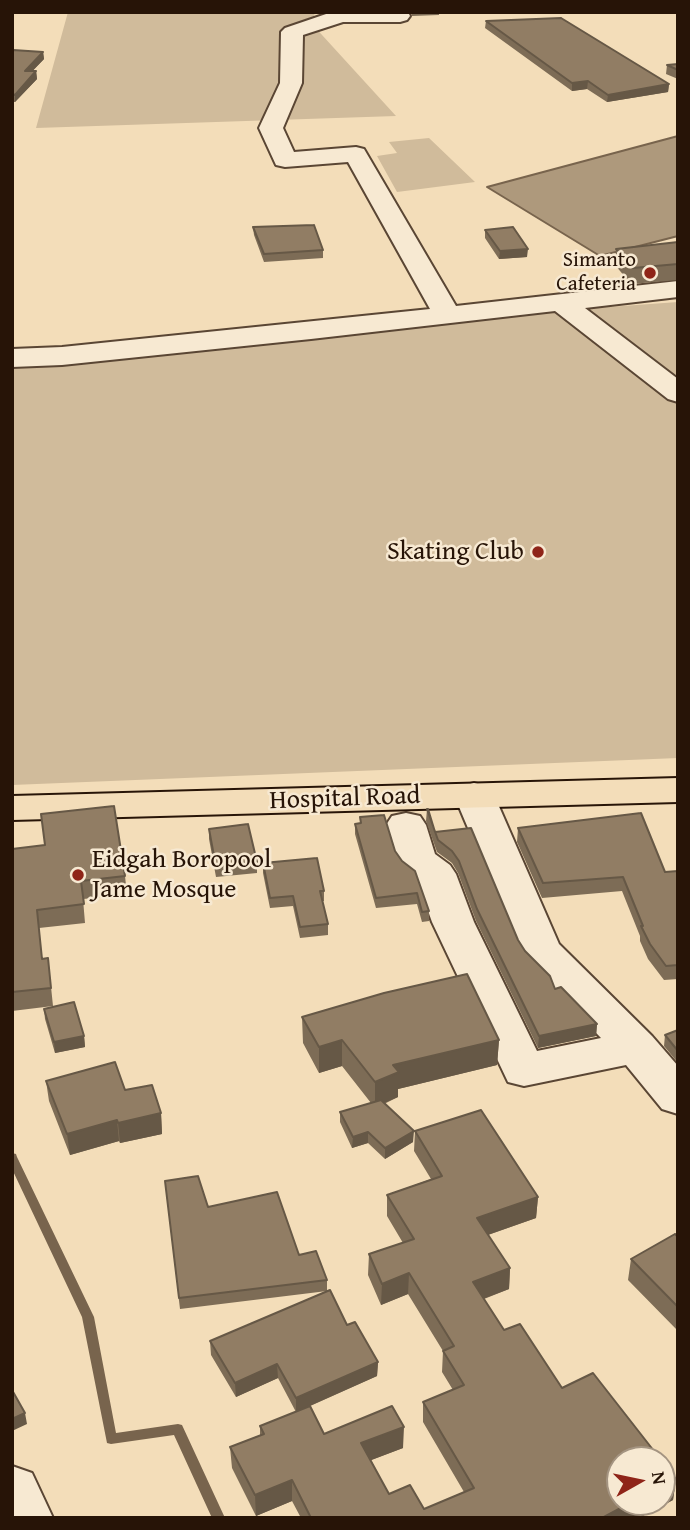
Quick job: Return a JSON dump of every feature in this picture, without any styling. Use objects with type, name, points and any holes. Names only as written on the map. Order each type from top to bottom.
[{"type":"main road","name":"Hospital Road","points":[[12,808],[678,790]]},
{"type":"street","points":[[400,16],[341,16],[294,22],[291,83],[271,128],[285,160],[356,154],[447,316]]},
{"type":"street","points":[[12,358],[62,356],[678,289]]},
{"type":"street","points":[[561,303],[678,393]]},
{"type":"street","points":[[474,795],[541,951],[636,1047],[678,1097]]},
{"type":"street","points":[[406,825],[417,860],[435,874],[453,922],[524,1070],[636,1047]]},
{"type":"street","points":[[12,1490],[25,1518]]},
{"type":"shaded area","points":[[68,12],[315,12],[312,24],[396,116],[36,128]]},
{"type":"shaded area","points":[[678,136],[678,236],[600,256],[487,187]]},
{"type":"shaded area","points":[[429,138],[475,182],[397,192],[377,156],[397,153],[389,142]]},
{"type":"shaded area","points":[[678,302],[678,391],[567,310]]},
{"type":"shaded area","points":[[564,310],[678,401],[678,758],[12,785],[12,366]]},
{"type":"building","points":[[561,18],[669,84],[608,95],[588,81],[572,83],[486,21]]},
{"type":"building","points":[[13,50],[43,52],[25,71],[36,71],[15,95],[12,94]]},
{"type":"building","points":[[678,64],[678,70],[667,65]]},
{"type":"building","points":[[314,225],[323,250],[264,254],[253,227]]},
{"type":"building","points":[[513,227],[528,249],[500,251],[485,230]]},
{"type":"building","points":[[678,242],[678,264],[633,268],[616,249]]},
{"type":"building","points":[[114,806],[125,876],[81,881],[84,904],[37,910],[42,959],[48,958],[51,988],[12,992],[12,849],[45,845],[41,814]]},
{"type":"building","points":[[641,813],[665,872],[678,871],[678,965],[666,966],[650,944],[623,877],[543,883],[518,828]]},
{"type":"building","points":[[384,815],[395,851],[402,861],[415,871],[429,911],[422,912],[417,893],[376,898],[355,824],[361,823],[360,817]]},
{"type":"building","points":[[248,824],[257,862],[216,867],[209,829]]},
{"type":"building","points":[[471,828],[525,951],[550,976],[555,989],[561,987],[597,1024],[539,1036],[477,909],[459,861],[452,851],[438,840],[435,832]]},
{"type":"building","points":[[317,858],[324,891],[320,891],[328,924],[300,927],[293,896],[270,898],[263,863]]},
{"type":"building","points":[[467,974],[499,1040],[393,1065],[399,1072],[375,1082],[342,1040],[319,1047],[302,1017],[384,993]]},
{"type":"building","points":[[74,1002],[84,1036],[54,1042],[44,1009]]},
{"type":"building","points":[[678,1030],[678,1051],[665,1035]]},
{"type":"building","points":[[115,1062],[125,1090],[152,1085],[161,1113],[118,1123],[117,1120],[67,1134],[46,1081]]},
{"type":"building","points":[[381,1100],[414,1131],[385,1148],[368,1132],[353,1137],[340,1112]]},
{"type":"building","points":[[481,1110],[538,1197],[477,1218],[510,1268],[473,1282],[504,1330],[520,1324],[562,1388],[593,1373],[650,1446],[606,1446],[606,1516],[602,1518],[311,1518],[292,1480],[255,1495],[230,1447],[264,1434],[260,1426],[310,1406],[324,1434],[392,1406],[404,1427],[361,1443],[389,1494],[410,1485],[424,1509],[474,1488],[423,1402],[464,1385],[443,1351],[454,1346],[409,1273],[382,1284],[369,1254],[414,1239],[387,1195],[442,1176],[415,1131]]},
{"type":"building","points":[[198,1176],[208,1207],[277,1192],[299,1255],[316,1251],[327,1280],[179,1298],[165,1181]]},
{"type":"building","points":[[675,1234],[678,1237],[678,1307],[631,1259]]},
{"type":"building","points":[[330,1290],[347,1325],[355,1322],[378,1362],[296,1398],[277,1364],[235,1383],[210,1341]]},
{"type":"building","points":[[12,1390],[25,1413],[12,1419]]},
{"type":"waterway","points":[[12,1157],[88,1317],[111,1439],[178,1429],[219,1518]]},
{"type":"place","name":"Simanto Cafeteria","points":[[650,273]]},
{"type":"place","name":"Skating Club","points":[[538,552]]},
{"type":"place","name":"Eidgah Boropool Jame Mosque","points":[[78,875]]}]
